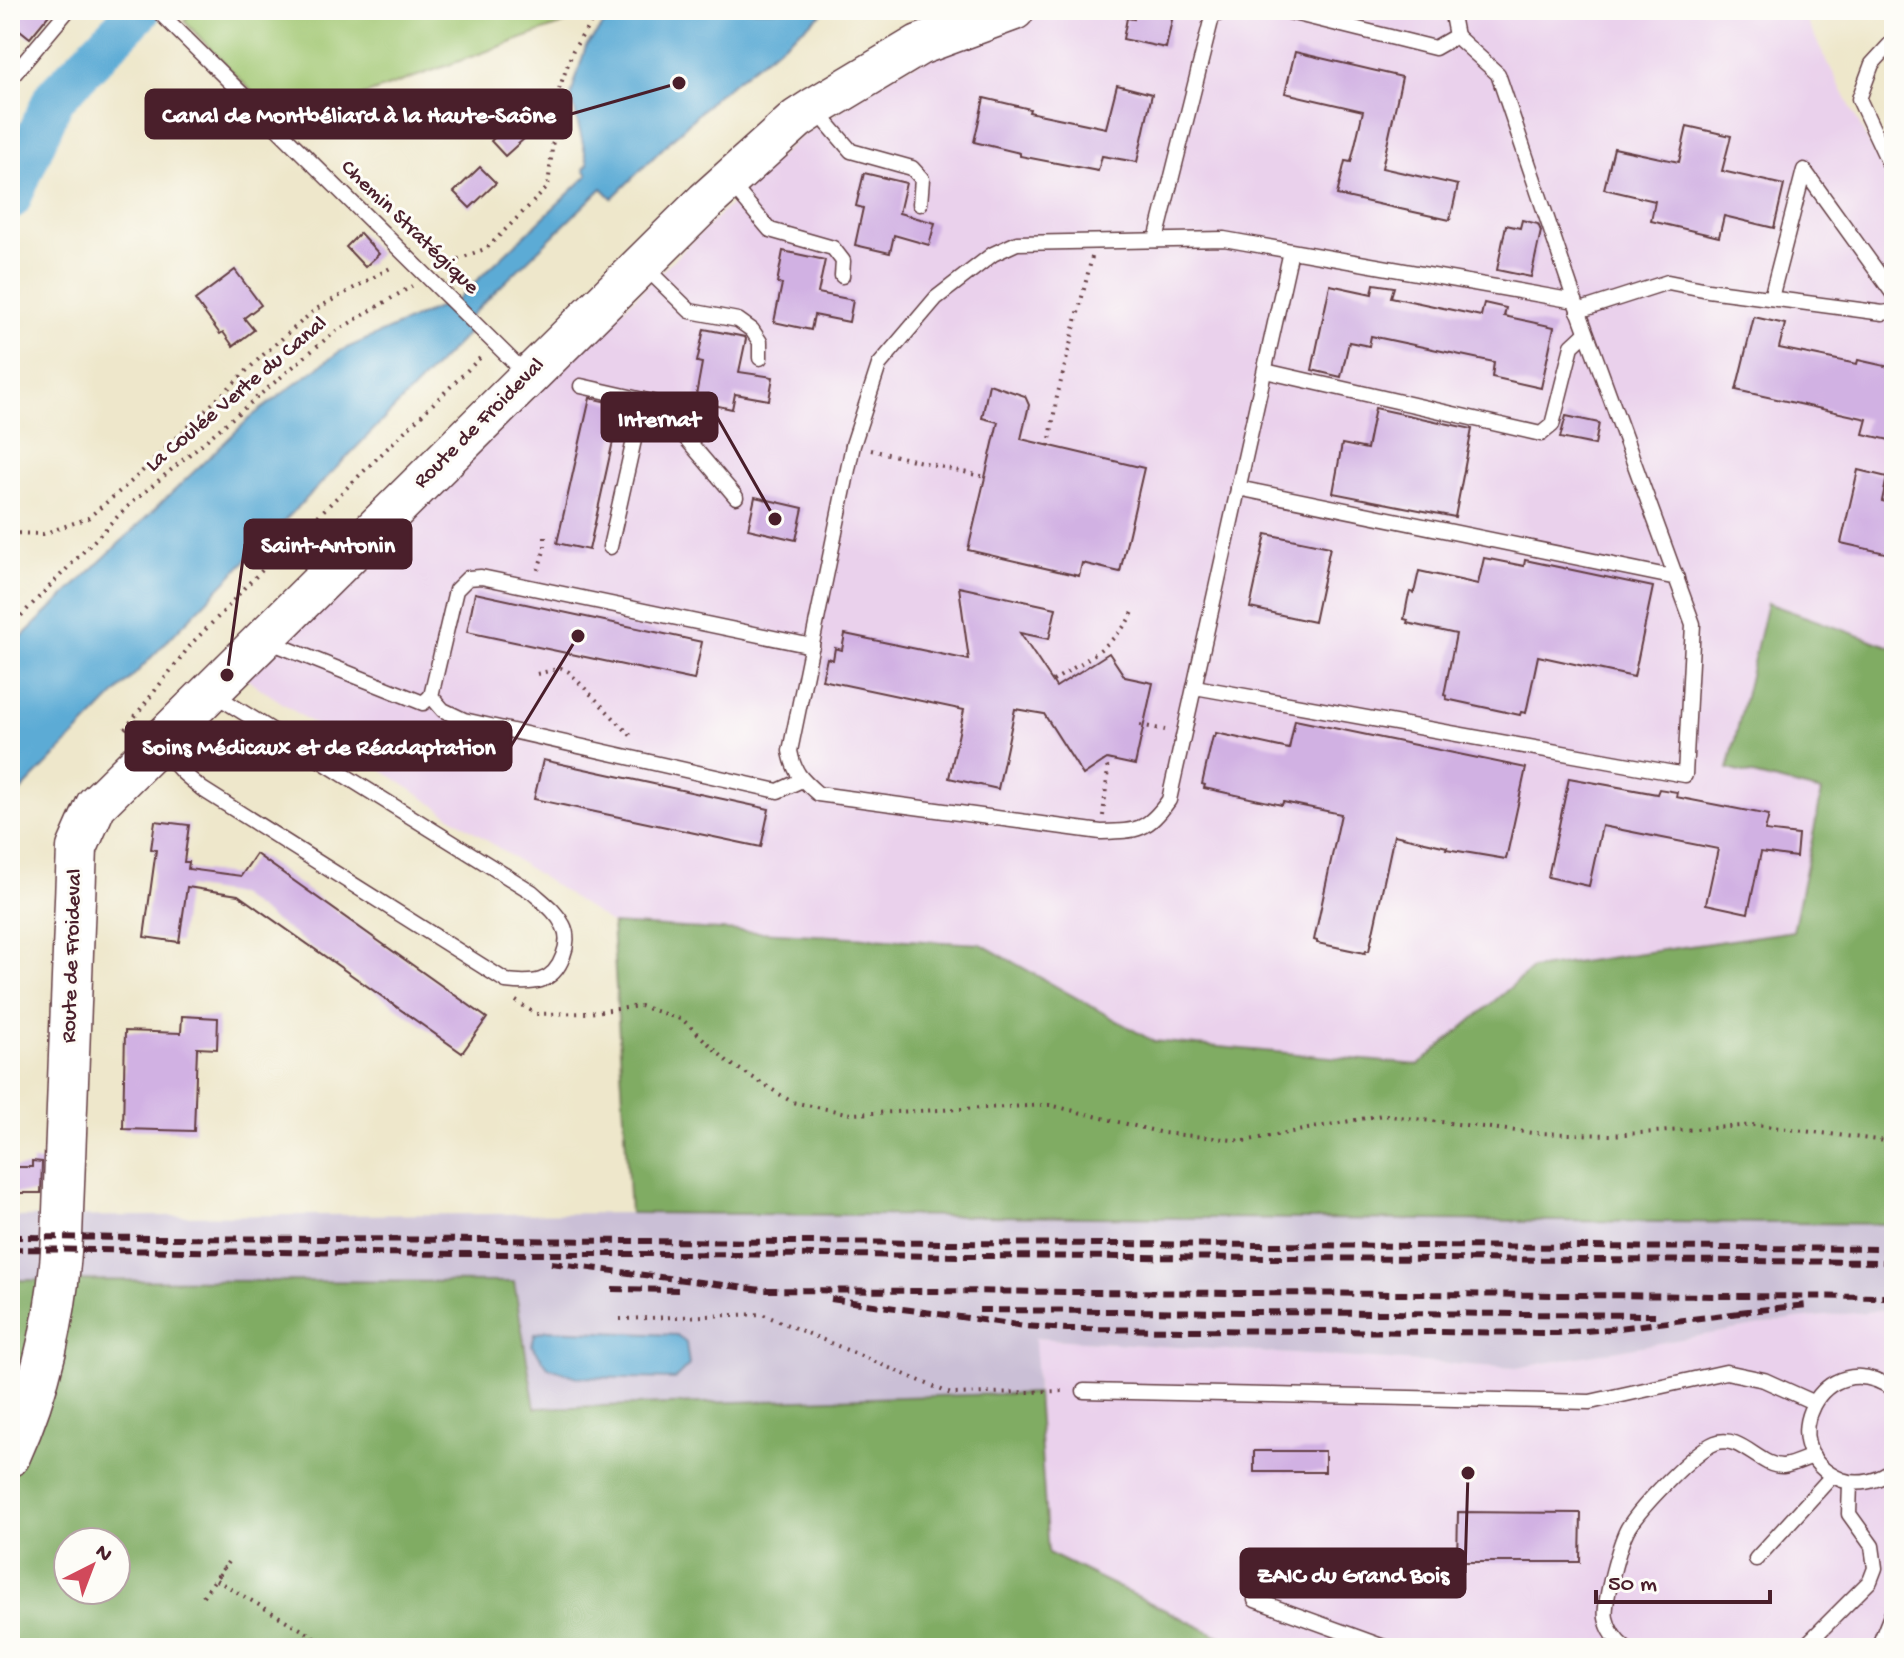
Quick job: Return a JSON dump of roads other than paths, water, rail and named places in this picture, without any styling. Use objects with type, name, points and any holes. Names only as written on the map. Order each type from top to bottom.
[{"type":"street","name":"Route de Froideval","points":[[10,1456],[25,1425],[47,1346],[58,1279],[77,848],[96,805],[642,264],[797,119],[919,45],[1014,10]]},
{"type":"lane","points":[[10,79],[68,10]]},
{"type":"lane","points":[[1156,240],[1212,17],[1225,10]]},
{"type":"lane","points":[[1281,10],[1435,48],[1456,36]]},
{"type":"lane","points":[[1195,687],[1685,775],[1693,624],[1576,306],[1498,74],[1456,36],[1451,10]]},
{"type":"lane","name":"Chemin Stratégique","points":[[161,13],[529,376]]},
{"type":"lane","points":[[1894,40],[1872,64],[1859,99],[1894,174]]},
{"type":"lane","points":[[814,108],[851,151],[912,168],[922,179],[920,204]]},
{"type":"lane","points":[[1771,298],[1804,170],[1894,295]]},
{"type":"lane","points":[[728,181],[770,230],[833,248],[843,261],[842,276]]},
{"type":"lane","points":[[1291,251],[1169,800],[1155,820],[1132,831],[1101,832],[818,794],[802,780],[793,768],[790,751],[853,445],[879,365],[936,298],[993,254],[1017,243],[1224,239],[1291,251],[1576,306],[1668,282],[1883,313],[1894,311]]},
{"type":"lane","points":[[642,264],[690,311],[738,320],[752,330],[760,342],[760,358]]},
{"type":"lane","points":[[1265,371],[1541,434],[1552,425],[1572,346],[1586,333]]},
{"type":"lane","points":[[581,386],[652,402],[736,497]]},
{"type":"lane","points":[[610,547],[643,400]]},
{"type":"lane","points":[[1238,488],[1677,578]]},
{"type":"lane","points":[[264,639],[423,703],[431,696],[456,590],[468,578],[481,577],[812,646]]},
{"type":"lane","points":[[158,744],[182,772],[202,789],[506,981],[541,981],[554,973],[567,946],[564,927],[552,910],[532,892],[210,692]]},
{"type":"lane","points":[[431,696],[443,710],[464,720],[778,791],[802,780]]},
{"type":"lane","points":[[1084,1391],[1590,1402],[1726,1372],[1764,1380],[1813,1402]]},
{"type":"lane","points":[[1893,1389],[1877,1380],[1859,1377],[1841,1380],[1825,1388],[1813,1402],[1807,1420],[1806,1439],[1813,1456],[1832,1476],[1850,1483],[1893,1476]]},
{"type":"lane","points":[[1625,1648],[1617,1641],[1606,1616],[1612,1575],[1626,1530],[1646,1504],[1701,1451],[1719,1441],[1742,1446],[1764,1461],[1783,1466],[1813,1456]]},
{"type":"lane","points":[[1756,1559],[1832,1476]]},
{"type":"lane","points":[[1803,1648],[1870,1581],[1875,1568],[1872,1546],[1849,1514],[1850,1483]]},
{"type":"lane","points":[[1255,1600],[1387,1648]]},
{"type":"lane","points":[[1878,1648],[1894,1608]]},
{"type":"water","points":[[616,10],[830,10],[716,96],[612,198],[602,188],[464,322],[469,332],[10,802],[10,648],[252,416],[340,351],[442,306],[449,307],[588,175],[584,169],[588,164],[571,95],[586,46]]},
{"type":"water","points":[[547,1330],[677,1335],[686,1343],[689,1365],[675,1379],[577,1377],[548,1367],[532,1345],[535,1334]]},
{"type":"waterway","points":[[10,199],[54,98],[140,10]]},
{"type":"railway","points":[[10,1237],[1894,1249]]},
{"type":"railway","points":[[10,1249],[1894,1262]]},
{"type":"railway","points":[[551,1263],[762,1290],[1894,1297]]},
{"type":"railway","points":[[612,1289],[684,1290]]},
{"type":"railway","points":[[831,1299],[1067,1329],[1557,1333],[1748,1312]]},
{"type":"railway","points":[[1739,1312],[1807,1305]]},
{"type":"railway","points":[[979,1310],[1655,1315]]},
{"type":"place","name":"Canal de Montbéliard à la Haute-Saône","points":[[679,83]]},
{"type":"place","name":"Internat","points":[[775,519]]},
{"type":"place","name":"Soins Médicaux et de Réadaptation","points":[[578,636]]},
{"type":"place","name":"Saint-Antonin","points":[[227,675]]},
{"type":"place","name":"ZAIC du Grand Bois","points":[[1468,1473]]}]
